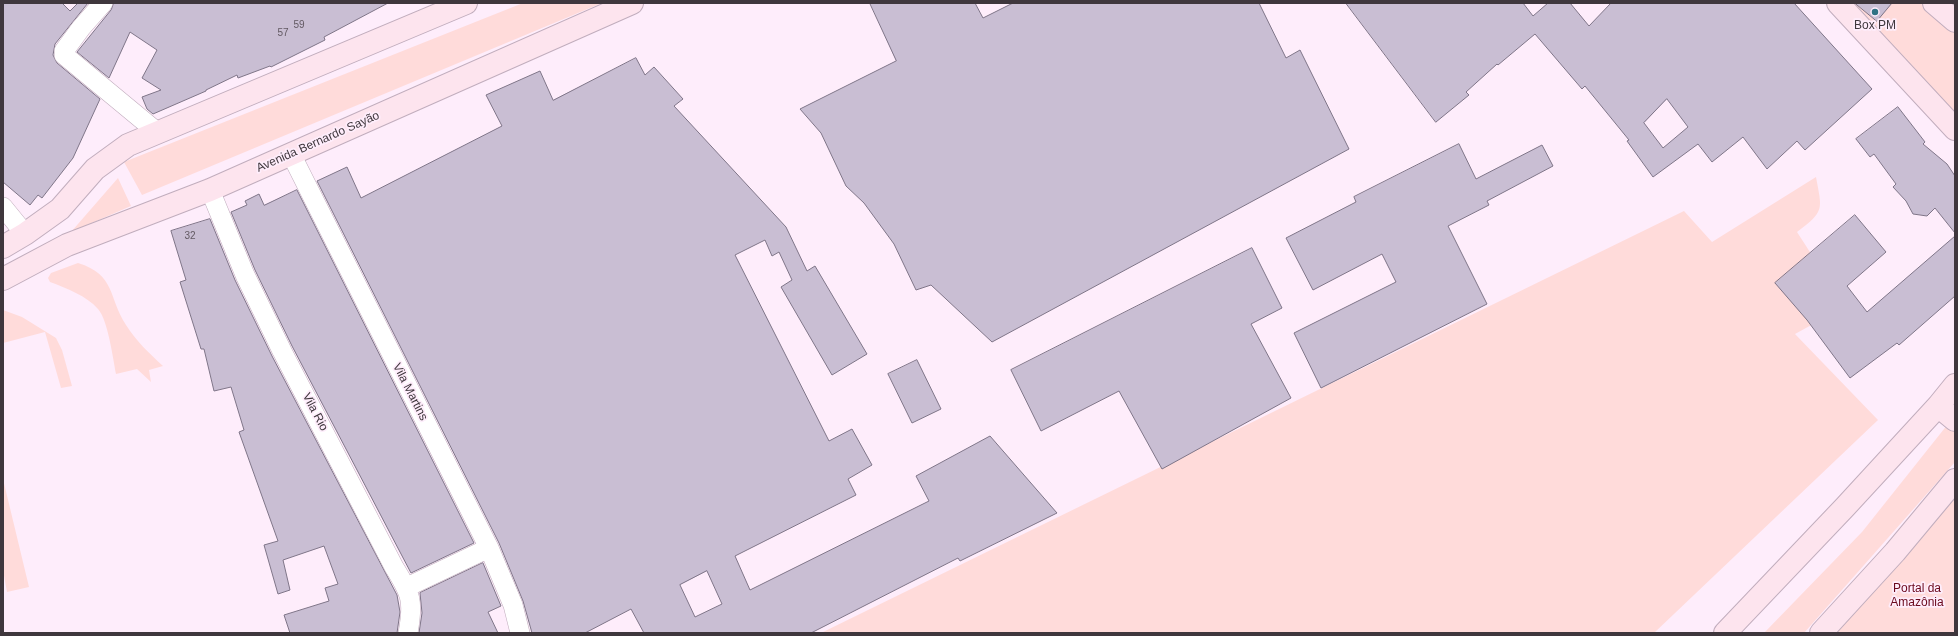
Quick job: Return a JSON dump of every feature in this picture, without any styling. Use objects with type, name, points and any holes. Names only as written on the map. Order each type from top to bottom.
[{"type":"street","points":[[103,3],[81,28],[64,51],[64,55],[157,132]]},
{"type":"street","points":[[3,247],[60,209],[95,169],[128,145],[466,3]]},
{"type":"street","name":"Avenida Bernardo Sayão","points":[[3,279],[67,245],[210,190],[632,3]]},
{"type":"street","points":[[1838,3],[1955,129]]},
{"type":"street","points":[[1934,3],[1955,21]]},
{"type":"street","name":"Vila Martins","points":[[291,154],[489,548],[513,605],[520,633]]},
{"type":"street","name":"Vila Rio","points":[[210,190],[245,275],[282,351],[394,567],[407,587],[412,610],[408,633]]},
{"type":"street","points":[[3,207],[24,234]]},
{"type":"street","points":[[1725,633],[1845,507],[1938,406],[1955,384]]},
{"type":"street","points":[[1938,406],[1955,420]]},
{"type":"street","points":[[1821,633],[1895,552],[1955,480]]},
{"type":"street","points":[[407,587],[489,548]]},
{"type":"green space","points":[[523,3],[602,3],[142,195],[124,162]]},
{"type":"green space","points":[[1844,3],[1929,3],[1955,29],[1955,121]]},
{"type":"green space","points":[[1816,177],[1820,197],[1819,209],[1813,219],[1797,232],[1817,263],[1826,317],[1795,334],[1878,420],[1654,633],[821,633],[1684,211],[1712,242]]},
{"type":"green space","points":[[118,178],[131,206],[71,232]]},
{"type":"green space","points":[[78,263],[99,274],[105,281],[110,288],[120,315],[130,331],[143,347],[163,366],[149,370],[151,382],[137,369],[116,374],[112,350],[102,314],[93,304],[82,296],[50,282],[48,278],[51,273]]},
{"type":"green space","points":[[3,310],[22,317],[56,338],[62,350],[72,386],[61,388],[45,332],[3,343]]},
{"type":"green space","points":[[1948,424],[1955,431],[1955,462],[1804,633],[1764,633],[1862,532]]},
{"type":"green space","points":[[3,479],[29,587],[7,592],[3,570]]},
{"type":"green space","name":"Portal da Amazônia","points":[[1955,497],[1955,633],[1830,633]]},
{"type":"building","points":[[3,3],[62,3],[70,11],[78,3],[88,3],[55,44],[53,55],[57,63],[100,99],[73,158],[42,198],[38,195],[30,205],[3,182]]},
{"type":"building","points":[[114,3],[388,3],[324,37],[325,40],[271,67],[270,66],[238,78],[237,75],[206,91],[153,114],[147,109],[142,97],[161,90],[142,78],[157,50],[130,32],[109,78],[77,52],[111,10]]},
{"type":"building","points":[[870,3],[975,3],[983,18],[1013,3],[1259,3],[1286,58],[1300,50],[1349,149],[992,342],[931,285],[916,290],[894,244],[864,203],[846,186],[821,133],[800,109],[896,61]]},
{"type":"building","points":[[1346,3],[1523,3],[1533,16],[1548,3],[1570,3],[1589,26],[1611,3],[1794,3],[1872,89],[1805,150],[1797,141],[1767,169],[1743,137],[1712,162],[1698,144],[1653,177],[1627,141],[1629,140],[1585,86],[1582,89],[1535,34],[1498,65],[1497,64],[1466,92],[1469,95],[1436,122]],"holes":[[[1667,99],[1688,127],[1663,148],[1644,123]]]},
{"type":"building","name":"Box PM","points":[[1855,3],[1892,3],[1877,21]]},
{"type":"building","points":[[636,58],[645,75],[654,67],[683,99],[674,106],[786,227],[807,271],[815,266],[867,354],[832,375],[781,287],[792,280],[779,252],[772,256],[765,240],[735,255],[829,441],[852,429],[872,465],[848,479],[856,495],[735,556],[750,590],[929,501],[916,476],[990,436],[1057,513],[960,561],[958,558],[811,633],[644,633],[631,609],[585,633],[532,633],[523,601],[499,543],[317,181],[347,167],[361,198],[502,126],[486,95],[540,71],[553,100]],"holes":[[[707,571],[722,604],[695,617],[680,585]]]},
{"type":"building","points":[[1898,107],[1925,142],[1923,144],[1947,164],[1955,176],[1955,233],[1935,208],[1927,216],[1913,214],[1906,201],[1893,187],[1896,184],[1874,154],[1870,157],[1856,139]]},
{"type":"building","points":[[1459,144],[1476,179],[1542,145],[1553,166],[1487,201],[1489,205],[1448,226],[1487,304],[1321,388],[1294,333],[1396,282],[1382,254],[1313,290],[1286,238],[1356,202],[1354,197]]},
{"type":"building","points":[[297,190],[474,543],[411,573],[292,346],[255,270],[231,212],[247,205],[245,201],[259,194],[264,205]]},
{"type":"building","points":[[1855,215],[1886,252],[1847,286],[1867,312],[1955,236],[1955,296],[1899,345],[1897,343],[1850,378],[1807,320],[1775,283]]},
{"type":"building","points":[[210,219],[235,280],[272,356],[397,595],[400,612],[397,633],[290,633],[284,615],[329,601],[325,588],[338,584],[324,546],[283,560],[290,590],[278,594],[264,545],[278,541],[239,432],[244,430],[231,387],[214,391],[204,349],[201,349],[180,282],[186,280],[171,231]]},
{"type":"building","points":[[1252,248],[1282,308],[1251,324],[1291,398],[1162,469],[1119,391],[1041,431],[1011,370]]},
{"type":"building","points":[[917,360],[941,409],[912,423],[888,374]]},
{"type":"building","points":[[483,563],[501,606],[488,612],[498,633],[419,633],[422,613],[420,593]]},
{"type":"place","name":"Box PM","points":[[1875,12]]}]
